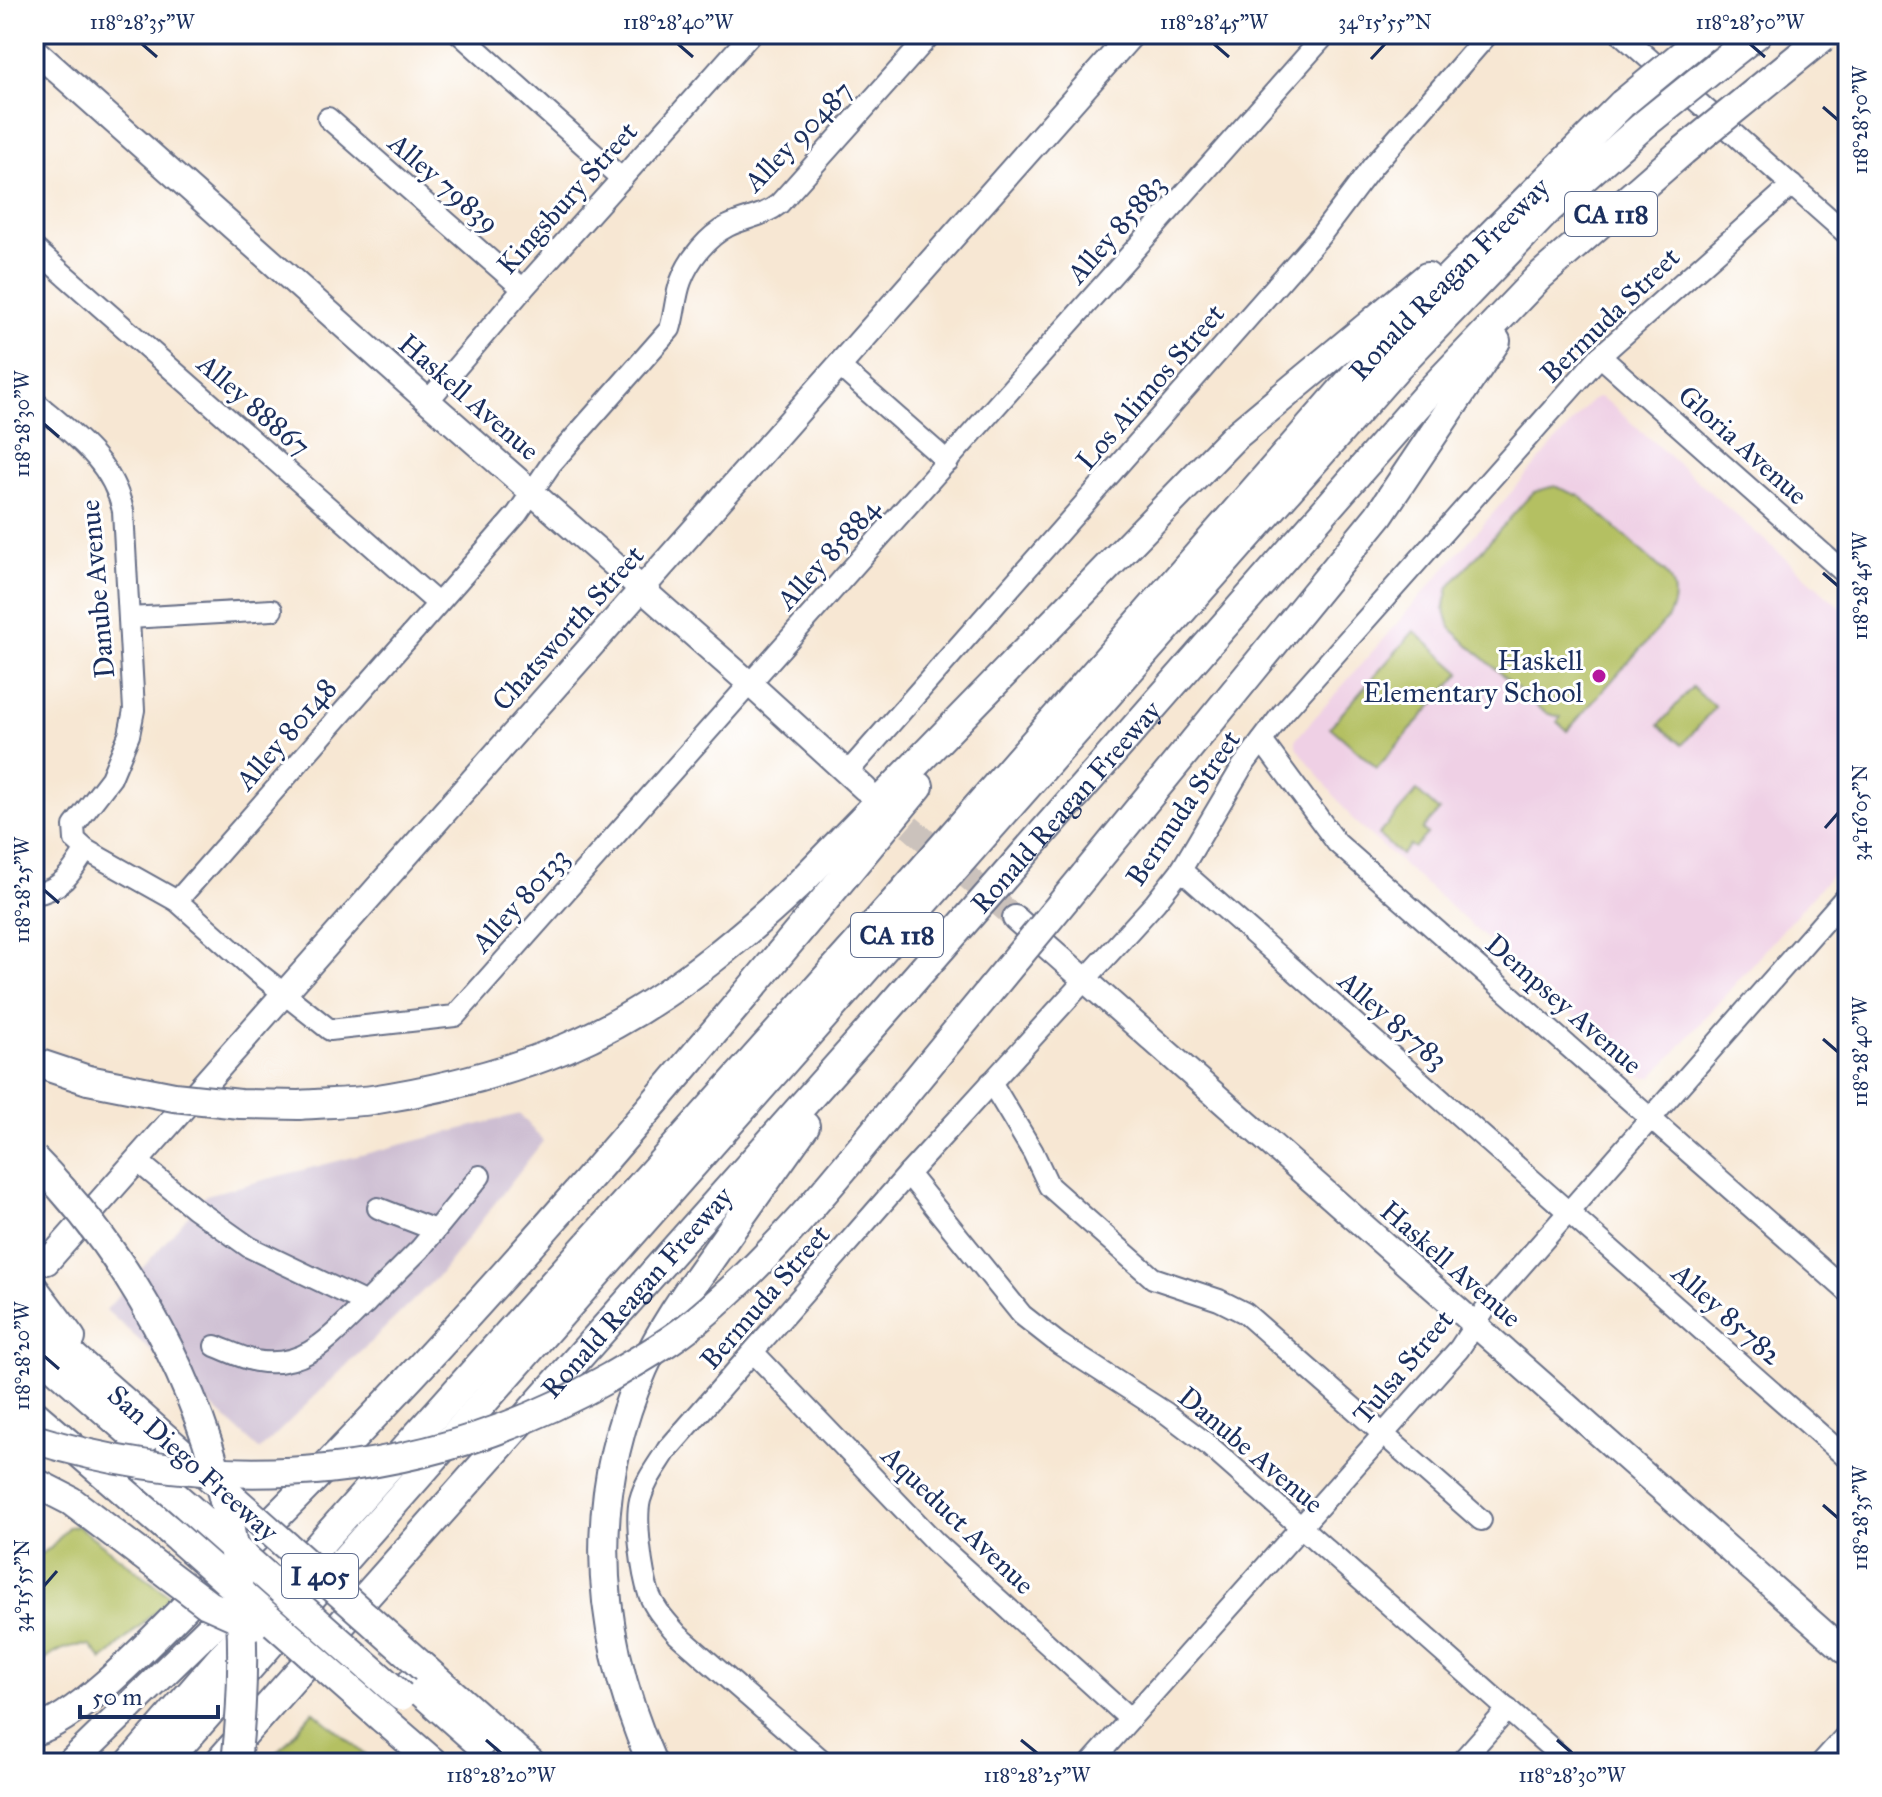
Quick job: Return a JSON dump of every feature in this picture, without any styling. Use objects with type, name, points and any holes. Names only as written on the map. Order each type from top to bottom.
[{"type":"highway","name":"CA 118","points":[[165,1763],[1398,366],[1549,209],[1646,123],[1757,34]]},
{"type":"highway","name":"Ronald Reagan Freeway","points":[[130,1763],[326,1537],[888,909],[1384,342],[1622,104],[1705,36]]},
{"type":"highway","name":"Ronald Reagan Freeway","points":[[218,1763],[889,1008],[1420,403],[1539,277],[1683,151],[1825,36]]},
{"type":"highway","points":[[34,1062],[88,1080],[174,1097],[240,1104],[299,1105],[369,1100],[427,1091],[485,1076],[566,1048],[654,1001],[731,946],[799,884],[1233,438],[1555,171]]},
{"type":"highway","points":[[34,1439],[92,1455],[179,1469],[305,1473],[349,1467],[489,1433],[555,1407],[628,1366],[695,1322],[764,1260],[872,1135],[1379,515],[1539,277]]},
{"type":"highway","points":[[34,1731],[61,1719],[108,1681],[292,1504],[361,1433],[740,1002],[1053,623]]},
{"type":"highway","points":[[652,1763],[621,1683],[606,1602],[605,1522],[616,1446],[643,1367],[684,1295],[889,1008]]},
{"type":"highway","points":[[34,1159],[91,1225],[137,1291],[179,1368],[209,1448],[224,1504],[237,1574],[242,1687],[233,1763]]},
{"type":"highway","points":[[34,1289],[107,1386]]},
{"type":"highway","name":"San Diego Freeway","points":[[34,1322],[107,1386],[202,1495],[412,1683],[531,1763]]},
{"type":"highway","points":[[34,1349],[51,1380],[202,1495]]},
{"type":"highway","name":"I 405","points":[[34,1414],[434,1763]]},
{"type":"highway","points":[[34,1482],[71,1501],[207,1604],[299,1644]]},
{"type":"highway","points":[[71,1763],[243,1596],[326,1537]]},
{"type":"highway","points":[[412,1683],[478,1763]]},
{"type":"highway","points":[[412,1683],[502,1763]]},
{"type":"highway","points":[[233,1763],[278,1695]]},
{"type":"main road","name":"Chatsworth Street","points":[[47,1262],[1132,34]]},
{"type":"main road","name":"Haskell Avenue","points":[[34,50],[857,780]]},
{"type":"main road","name":"Haskell Avenue","points":[[1015,918],[1848,1654]]},
{"type":"street","points":[[460,34],[622,179]]},
{"type":"street","name":"Kingsbury Street","points":[[428,401],[523,289],[751,34]]},
{"type":"street","name":"Alley 90487","points":[[437,603],[517,514],[551,464],[670,329],[680,283],[692,260],[710,238],[735,223],[761,216],[779,204],[931,34]]},
{"type":"street","name":"Alley 85883","points":[[948,462],[1326,34]]},
{"type":"street","name":"Los Alimos Street","points":[[857,780],[1299,260],[1372,167],[1488,34]]},
{"type":"street","points":[[1621,34],[1848,235]]},
{"type":"street","name":"Alley 79839","points":[[328,118],[523,289]]},
{"type":"street","name":"Bermuda Street","points":[[825,1763],[678,1635],[660,1614],[649,1593],[638,1532],[640,1501],[649,1477],[667,1450],[908,1174],[1086,980],[1181,870],[1242,767],[1282,714],[1600,356],[1792,185]]},
{"type":"street","name":"Alley 88867","points":[[34,248],[437,603]]},
{"type":"street","name":"Gloria Avenue","points":[[1600,356],[1848,576]]},
{"type":"street","points":[[839,366],[948,462]]},
{"type":"street","name":"Danube Avenue","points":[[34,401],[95,454],[110,473],[123,511],[134,710],[129,735],[111,778],[78,820],[73,833],[78,844],[86,850]]},
{"type":"street","name":"Alley 85884","points":[[750,684],[948,462]]},
{"type":"street","name":"Alley 80148","points":[[177,901],[437,603]]},
{"type":"street","points":[[129,618],[272,610]]},
{"type":"street","name":"Alley 80133","points":[[283,994],[330,1030],[455,1016],[750,684]]},
{"type":"street","name":"Dempsey Avenue","points":[[1262,741],[1337,843],[1848,1292]]},
{"type":"street","points":[[34,894],[56,888],[68,878],[86,850],[177,901],[283,994]]},
{"type":"street","name":"Alley 85783","points":[[1181,870],[1569,1211]]},
{"type":"street","name":"Tulsa Street","points":[[1091,1763],[1459,1349],[1492,1299],[1848,894]]},
{"type":"street","points":[[991,1082],[1033,1152],[1049,1186],[1153,1278],[1219,1300],[1245,1313],[1481,1520]]},
{"type":"street","points":[[136,1160],[194,1208],[249,1247],[366,1303]]},
{"type":"street","name":"Danube Avenue","points":[[908,1174],[1022,1315],[1059,1344],[1166,1413],[1207,1444],[1568,1763]]},
{"type":"street","points":[[215,1346],[255,1361],[286,1363],[318,1348],[420,1249],[480,1176]]},
{"type":"street","points":[[378,1208],[435,1230]]},
{"type":"street","name":"Alley 85782","points":[[1569,1211],[1848,1459]]},
{"type":"street","name":"Aqueduct Avenue","points":[[754,1353],[936,1543],[1130,1719]]},
{"type":"street","points":[[1460,1763],[1508,1709]]},
{"type":"street","points":[[1821,1763],[1848,1733]]},
{"type":"shaded area","name":"Haskell Elementary School","points":[[1599,397],[1848,614],[1848,856],[1653,1077],[1642,1077],[1354,821],[1296,746],[1296,739],[1591,401]]},
{"type":"shaded area","points":[[520,1114],[543,1141],[440,1274],[260,1450],[106,1310],[206,1195]]},
{"type":"green space","points":[[1554,486],[1580,496],[1666,573],[1674,596],[1667,619],[1567,731],[1557,722],[1561,717],[1539,708],[1451,629],[1444,609],[1449,587],[1527,499],[1534,492]]},
{"type":"green space","points":[[1414,631],[1461,673],[1377,768],[1330,727]]},
{"type":"green space","points":[[1692,687],[1715,707],[1682,745],[1659,725]]},
{"type":"green space","points":[[1417,791],[1439,811],[1422,830],[1427,834],[1414,848],[1410,845],[1401,855],[1378,835]]},
{"type":"green space","points":[[78,1526],[171,1597],[103,1660],[90,1646],[73,1646],[60,1650],[34,1667],[34,1557],[51,1548],[68,1527]]},
{"type":"green space","points":[[313,1711],[375,1763],[269,1763]]},
{"type":"tunnel","points":[[882,803],[1015,918]]},
{"type":"place","name":"Haskell Elementary School","points":[[1599,676]]}]
